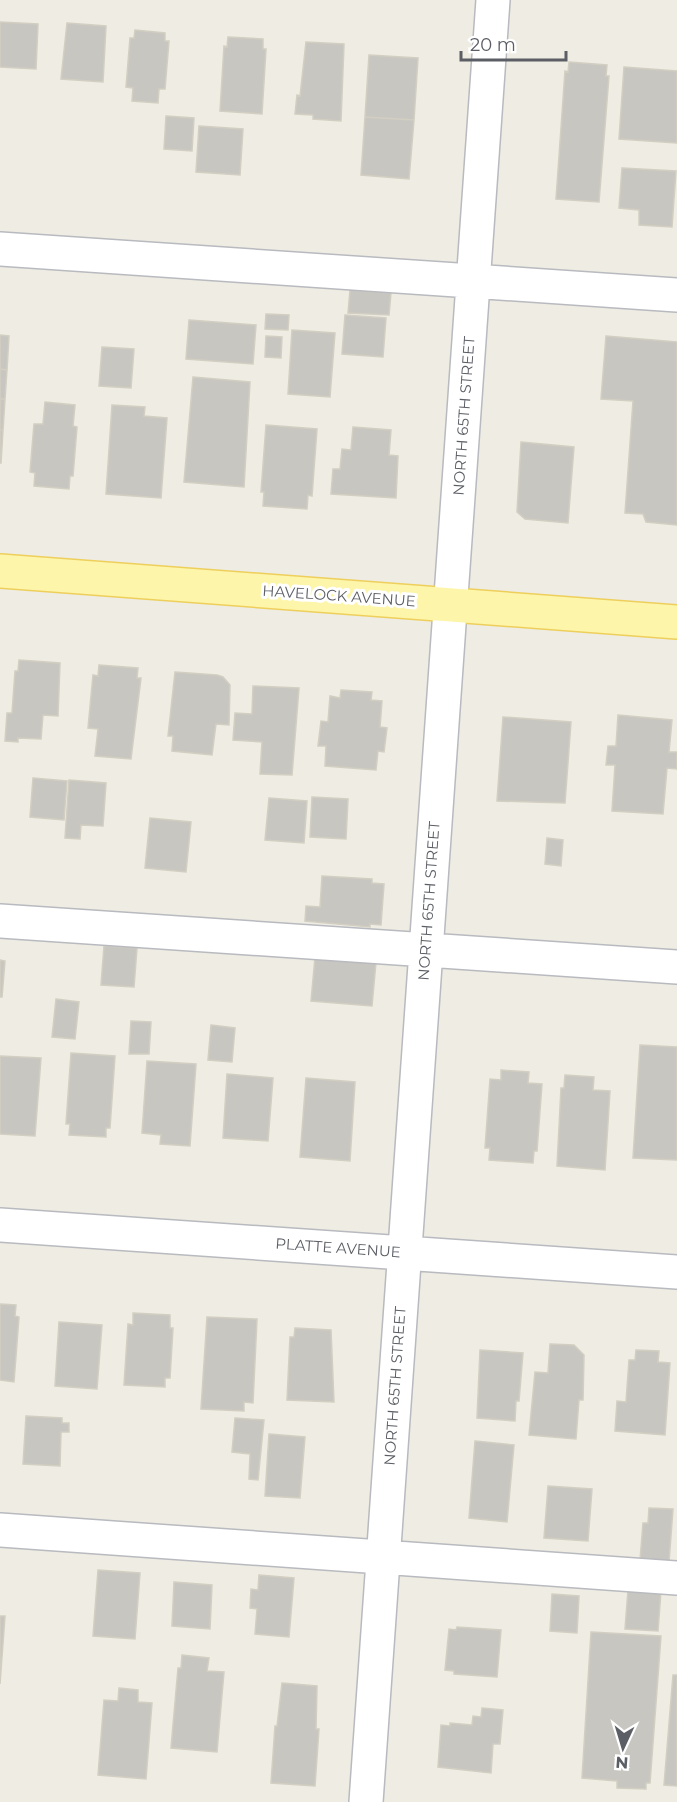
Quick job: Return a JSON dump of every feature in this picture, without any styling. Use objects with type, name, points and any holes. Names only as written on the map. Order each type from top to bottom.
[{"type":"main road","name":"HAVELOCK AVENUE","points":[[0,571],[677,622]]},
{"type":"street","name":"NORTH 65TH STREET","points":[[366,1802],[493,0]]},
{"type":"street","points":[[0,249],[677,295]]},
{"type":"street","points":[[0,921],[677,967]]},
{"type":"street","name":"PLATTE AVENUE","points":[[0,1225],[677,1272]]},
{"type":"street","points":[[0,1530],[677,1578]]},
{"type":"building","points":[[0,22],[38,24],[36,69],[0,67]]},
{"type":"building","points":[[67,23],[106,26],[103,82],[61,79]]},
{"type":"building","points":[[135,30],[165,33],[165,41],[169,41],[165,89],[159,89],[158,103],[132,101],[133,88],[126,87],[130,38],[134,38]]},
{"type":"building","points":[[228,37],[263,39],[263,49],[266,49],[262,114],[220,111],[224,46],[227,47]]},
{"type":"building","points":[[306,42],[344,44],[341,121],[313,119],[313,115],[295,114],[297,95],[300,96]]},
{"type":"building","points":[[369,55],[418,58],[414,120],[365,117]]},
{"type":"building","points":[[569,62],[607,65],[606,76],[609,76],[599,202],[556,199],[565,71],[568,72]]},
{"type":"building","points":[[624,67],[677,71],[677,143],[619,139]]},
{"type":"building","points":[[166,116],[194,118],[192,151],[164,149]]},
{"type":"building","points":[[365,117],[414,120],[409,179],[361,175]]},
{"type":"building","points":[[199,126],[243,129],[240,175],[196,172]]},
{"type":"building","points":[[622,168],[676,171],[672,227],[639,225],[639,210],[619,208]]},
{"type":"building","points":[[350,290],[391,293],[389,315],[348,313]]},
{"type":"building","points":[[266,314],[289,315],[288,330],[265,329]]},
{"type":"building","points":[[345,315],[386,318],[383,357],[342,354]]},
{"type":"building","points":[[189,320],[256,325],[253,364],[186,359]]},
{"type":"building","points":[[292,330],[335,333],[330,397],[288,394]]},
{"type":"building","points":[[0,335],[9,336],[7,370],[0,369]]},
{"type":"building","points":[[266,336],[282,337],[281,358],[265,357]]},
{"type":"building","points":[[606,336],[677,342],[677,525],[646,522],[643,514],[625,513],[633,401],[601,399]]},
{"type":"building","points":[[102,347],[134,349],[131,388],[99,386]]},
{"type":"building","points":[[0,369],[7,370],[5,399],[0,399]]},
{"type":"building","points":[[193,377],[250,382],[244,487],[184,482]]},
{"type":"building","points":[[0,399],[5,399],[3,430],[0,430]]},
{"type":"building","points":[[45,402],[75,405],[73,426],[77,427],[73,476],[70,476],[69,489],[34,486],[35,473],[30,472],[34,424],[43,424]]},
{"type":"building","points":[[112,405],[145,407],[144,416],[167,418],[161,498],[106,494]]},
{"type":"building","points":[[266,425],[317,429],[312,496],[308,495],[307,509],[263,506],[264,492],[261,492]]},
{"type":"building","points":[[353,427],[391,430],[389,455],[398,456],[396,498],[331,494],[333,469],[340,469],[342,449],[351,450]]},
{"type":"building","points":[[0,430],[3,430],[1,463],[0,463]]},
{"type":"building","points":[[521,442],[574,447],[568,523],[525,519],[517,512]]},
{"type":"building","points":[[19,660],[60,663],[58,716],[43,715],[41,739],[18,738],[18,742],[5,741],[7,713],[12,713],[15,671],[18,671]]},
{"type":"building","points":[[99,665],[138,668],[137,678],[141,678],[131,759],[95,756],[98,729],[88,728],[93,675],[98,676]]},
{"type":"building","points":[[175,672],[217,675],[223,677],[230,685],[229,725],[216,724],[212,755],[172,751],[173,736],[168,736]]},
{"type":"building","points":[[253,686],[299,688],[292,775],[260,774],[262,742],[233,740],[235,713],[252,714]]},
{"type":"building","points":[[341,690],[372,692],[371,700],[382,701],[380,727],[387,728],[384,752],[378,751],[376,770],[325,766],[326,746],[318,746],[321,721],[328,722],[330,696],[340,698]]},
{"type":"building","points":[[618,715],[672,720],[669,752],[677,752],[677,769],[667,768],[663,814],[612,811],[615,765],[606,765],[608,746],[616,746]]},
{"type":"building","points":[[503,717],[571,722],[565,803],[497,801]]},
{"type":"building","points":[[33,778],[67,781],[64,820],[30,817]]},
{"type":"building","points":[[69,780],[106,783],[103,826],[81,825],[80,839],[65,838]]},
{"type":"building","points":[[312,797],[348,799],[346,839],[310,837]]},
{"type":"building","points":[[269,798],[307,801],[304,843],[265,840]]},
{"type":"building","points":[[150,818],[191,822],[186,872],[145,868]]},
{"type":"building","points":[[547,838],[563,840],[561,866],[545,864]]},
{"type":"building","points":[[322,876],[372,879],[372,883],[384,884],[381,925],[370,924],[370,927],[305,921],[306,906],[320,907]]},
{"type":"building","points":[[104,946],[137,948],[134,987],[101,985]]},
{"type":"building","points":[[315,957],[376,962],[372,1006],[311,1001]]},
{"type":"building","points":[[0,960],[5,961],[2,997],[0,997]]},
{"type":"building","points":[[56,999],[79,1002],[75,1039],[52,1037]]},
{"type":"building","points":[[131,1021],[151,1022],[149,1054],[129,1054]]},
{"type":"building","points":[[211,1025],[235,1028],[232,1062],[208,1060]]},
{"type":"building","points":[[640,1045],[677,1047],[677,1160],[633,1158]]},
{"type":"building","points":[[71,1053],[115,1056],[110,1128],[106,1128],[106,1137],[69,1135],[70,1124],[66,1124]]},
{"type":"building","points":[[0,1056],[41,1058],[35,1136],[0,1134]]},
{"type":"building","points":[[147,1061],[196,1064],[190,1146],[160,1144],[161,1135],[142,1133]]},
{"type":"building","points":[[501,1070],[529,1072],[528,1083],[542,1084],[537,1151],[534,1151],[533,1163],[489,1160],[490,1148],[485,1148],[490,1079],[501,1080]]},
{"type":"building","points":[[227,1074],[273,1078],[268,1141],[223,1138]]},
{"type":"building","points":[[565,1075],[594,1077],[593,1090],[610,1091],[605,1170],[557,1166],[561,1088],[564,1088]]},
{"type":"building","points":[[306,1078],[355,1082],[350,1161],[300,1157]]},
{"type":"building","points":[[0,1304],[16,1305],[15,1316],[19,1317],[14,1382],[0,1380]]},
{"type":"building","points":[[133,1313],[170,1315],[170,1328],[173,1328],[170,1378],[165,1378],[165,1387],[124,1385],[128,1324],[133,1325]]},
{"type":"building","points":[[207,1317],[257,1319],[253,1403],[244,1402],[244,1411],[201,1409]]},
{"type":"building","points":[[59,1322],[102,1325],[97,1389],[55,1386]]},
{"type":"building","points":[[295,1328],[331,1330],[334,1402],[287,1400],[290,1337],[294,1337]]},
{"type":"building","points":[[550,1344],[574,1345],[584,1355],[583,1400],[579,1400],[576,1439],[529,1435],[535,1372],[548,1373]]},
{"type":"building","points":[[480,1350],[523,1353],[515,1421],[477,1418]]},
{"type":"building","points":[[636,1350],[659,1351],[658,1362],[670,1363],[665,1435],[615,1431],[617,1401],[626,1402],[629,1360],[635,1360]]},
{"type":"building","points":[[26,1416],[62,1418],[62,1423],[69,1423],[69,1432],[61,1432],[60,1466],[23,1464]]},
{"type":"building","points":[[235,1418],[264,1420],[258,1480],[249,1479],[250,1454],[232,1452]]},
{"type":"building","points":[[269,1434],[305,1437],[300,1498],[265,1496]]},
{"type":"building","points":[[475,1441],[514,1445],[507,1522],[469,1518]]},
{"type":"building","points":[[548,1486],[592,1489],[588,1541],[544,1538]]},
{"type":"building","points":[[649,1508],[673,1509],[669,1562],[640,1560],[643,1523],[648,1523]]},
{"type":"building","points":[[98,1570],[140,1573],[135,1639],[93,1636]]},
{"type":"building","points":[[259,1575],[294,1578],[289,1637],[255,1634],[257,1609],[250,1608],[251,1589],[258,1590]]},
{"type":"building","points":[[174,1582],[212,1585],[210,1629],[172,1626]]},
{"type":"building","points":[[628,1590],[661,1591],[658,1631],[625,1629]]},
{"type":"building","points":[[552,1594],[579,1596],[577,1633],[550,1631]]},
{"type":"building","points":[[0,1616],[5,1616],[0,1684]]},
{"type":"building","points":[[457,1627],[501,1630],[497,1677],[454,1674],[454,1671],[445,1670],[449,1629],[456,1630]]},
{"type":"building","points":[[591,1632],[661,1636],[650,1783],[646,1783],[646,1789],[617,1788],[617,1781],[582,1778]]},
{"type":"building","points":[[182,1655],[209,1658],[207,1671],[224,1672],[217,1752],[171,1748],[178,1668],[181,1668]]},
{"type":"building","points":[[673,1675],[677,1675],[677,1786],[664,1785]]},
{"type":"building","points":[[282,1683],[317,1686],[316,1729],[319,1729],[315,1786],[271,1783],[275,1726],[277,1726]]},
{"type":"building","points":[[119,1688],[138,1690],[138,1702],[152,1703],[146,1779],[98,1775],[104,1700],[118,1701]]},
{"type":"building","points":[[482,1708],[503,1710],[500,1744],[493,1744],[491,1773],[438,1767],[441,1725],[450,1726],[450,1723],[472,1725],[473,1716],[481,1717]]}]
